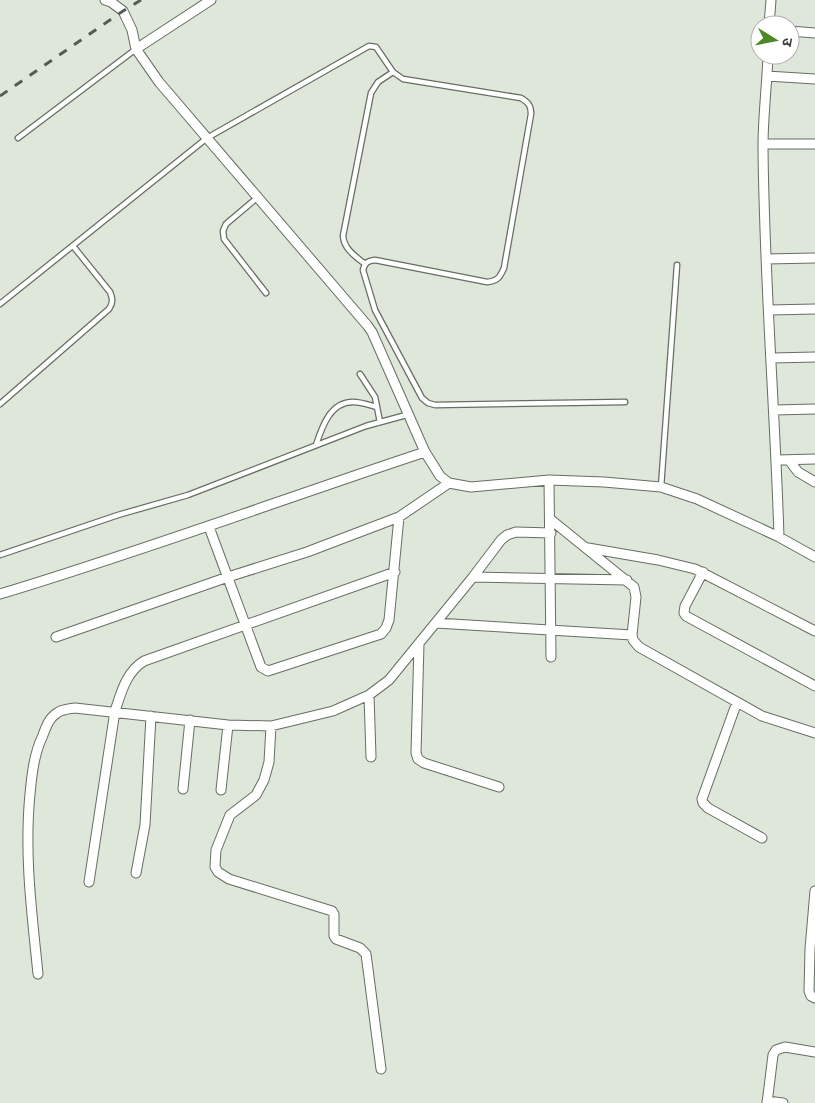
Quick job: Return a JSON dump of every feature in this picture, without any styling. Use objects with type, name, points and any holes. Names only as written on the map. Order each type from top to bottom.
[{"type":"street","points":[[105,0],[123,11],[132,30],[136,49],[159,82],[372,332],[410,414],[425,452],[440,476],[449,483],[471,487],[549,484],[661,487],[697,499],[779,537],[815,557]]},
{"type":"street","points":[[136,49],[212,0]]},
{"type":"street","points":[[770,15],[771,0]]},
{"type":"street","points":[[800,32],[815,33]]},
{"type":"street","points":[[768,65],[763,144],[766,259],[777,460],[779,537]]},
{"type":"street","points":[[767,76],[815,79]]},
{"type":"street","points":[[763,144],[815,144]]},
{"type":"street","points":[[766,259],[815,258]]},
{"type":"street","points":[[769,310],[815,309]]},
{"type":"street","points":[[772,358],[815,357]]},
{"type":"street","points":[[774,410],[815,409]]},
{"type":"street","points":[[0,594],[209,527],[275,502],[425,452]]},
{"type":"street","points":[[777,460],[815,459]]},
{"type":"street","points":[[789,460],[798,472],[815,482]]},
{"type":"street","points":[[56,637],[228,577],[307,552],[400,517],[449,483]]},
{"type":"street","points":[[549,484],[551,657]]},
{"type":"street","points":[[209,527],[261,667],[268,671],[380,634],[386,628],[389,620],[400,517]]},
{"type":"street","points":[[550,519],[634,587],[636,593],[632,635],[633,640],[639,647],[774,721],[815,733]]},
{"type":"street","points":[[38,974],[27,844],[33,764],[37,746],[49,721],[56,713],[75,708],[228,725],[271,726],[333,711],[370,695],[389,680],[508,535],[516,532],[551,533]]},
{"type":"street","points":[[588,548],[658,560],[703,572],[815,631]]},
{"type":"street","points":[[89,882],[114,711],[124,685],[133,670],[144,661],[395,572]]},
{"type":"street","points":[[703,572],[685,606],[684,613],[686,616],[815,686]]},
{"type":"street","points":[[473,577],[626,580]]},
{"type":"street","points":[[436,623],[632,635]]},
{"type":"street","points":[[418,644],[416,726],[416,753],[418,759],[424,763],[499,787]]},
{"type":"street","points":[[370,695],[371,757]]},
{"type":"street","points":[[738,702],[702,799],[708,808],[762,838]]},
{"type":"street","points":[[136,873],[145,825],[151,716]]},
{"type":"street","points":[[183,789],[190,720]]},
{"type":"street","points":[[220,790],[228,725]]},
{"type":"street","points":[[271,726],[269,762],[264,780],[256,795],[230,815],[216,850],[215,868],[229,880],[332,911],[334,914],[336,939],[360,948],[366,954],[381,1069]]},
{"type":"street","points":[[815,891],[810,994],[815,998]]},
{"type":"street","points":[[783,1103],[767,1102],[773,1054],[776,1050],[785,1047],[815,1052]]},
{"type":"lane","points":[[0,304],[207,138],[364,47],[376,47],[393,72],[404,79],[521,98],[528,102],[531,107],[504,268],[500,277],[495,282],[375,260],[364,264],[363,270],[375,310],[422,398],[428,403],[436,404],[625,402]]},
{"type":"lane","points":[[18,138],[136,49]]},
{"type":"lane","points":[[364,264],[347,249],[343,236],[370,93],[378,82],[393,72]]},
{"type":"lane","points":[[258,198],[226,224],[223,231],[224,239],[266,293]]},
{"type":"lane","points":[[0,404],[109,309],[112,304],[110,292],[73,246]]},
{"type":"lane","points":[[661,487],[677,265]]},
{"type":"lane","points":[[360,374],[373,392],[380,422]]},
{"type":"lane","points":[[316,445],[326,420],[340,405],[356,402],[377,407]]},
{"type":"lane","points":[[0,555],[118,515],[188,495],[316,445],[380,422],[410,414]]},
{"type":"railway","points":[[0,96],[141,0]]}]
